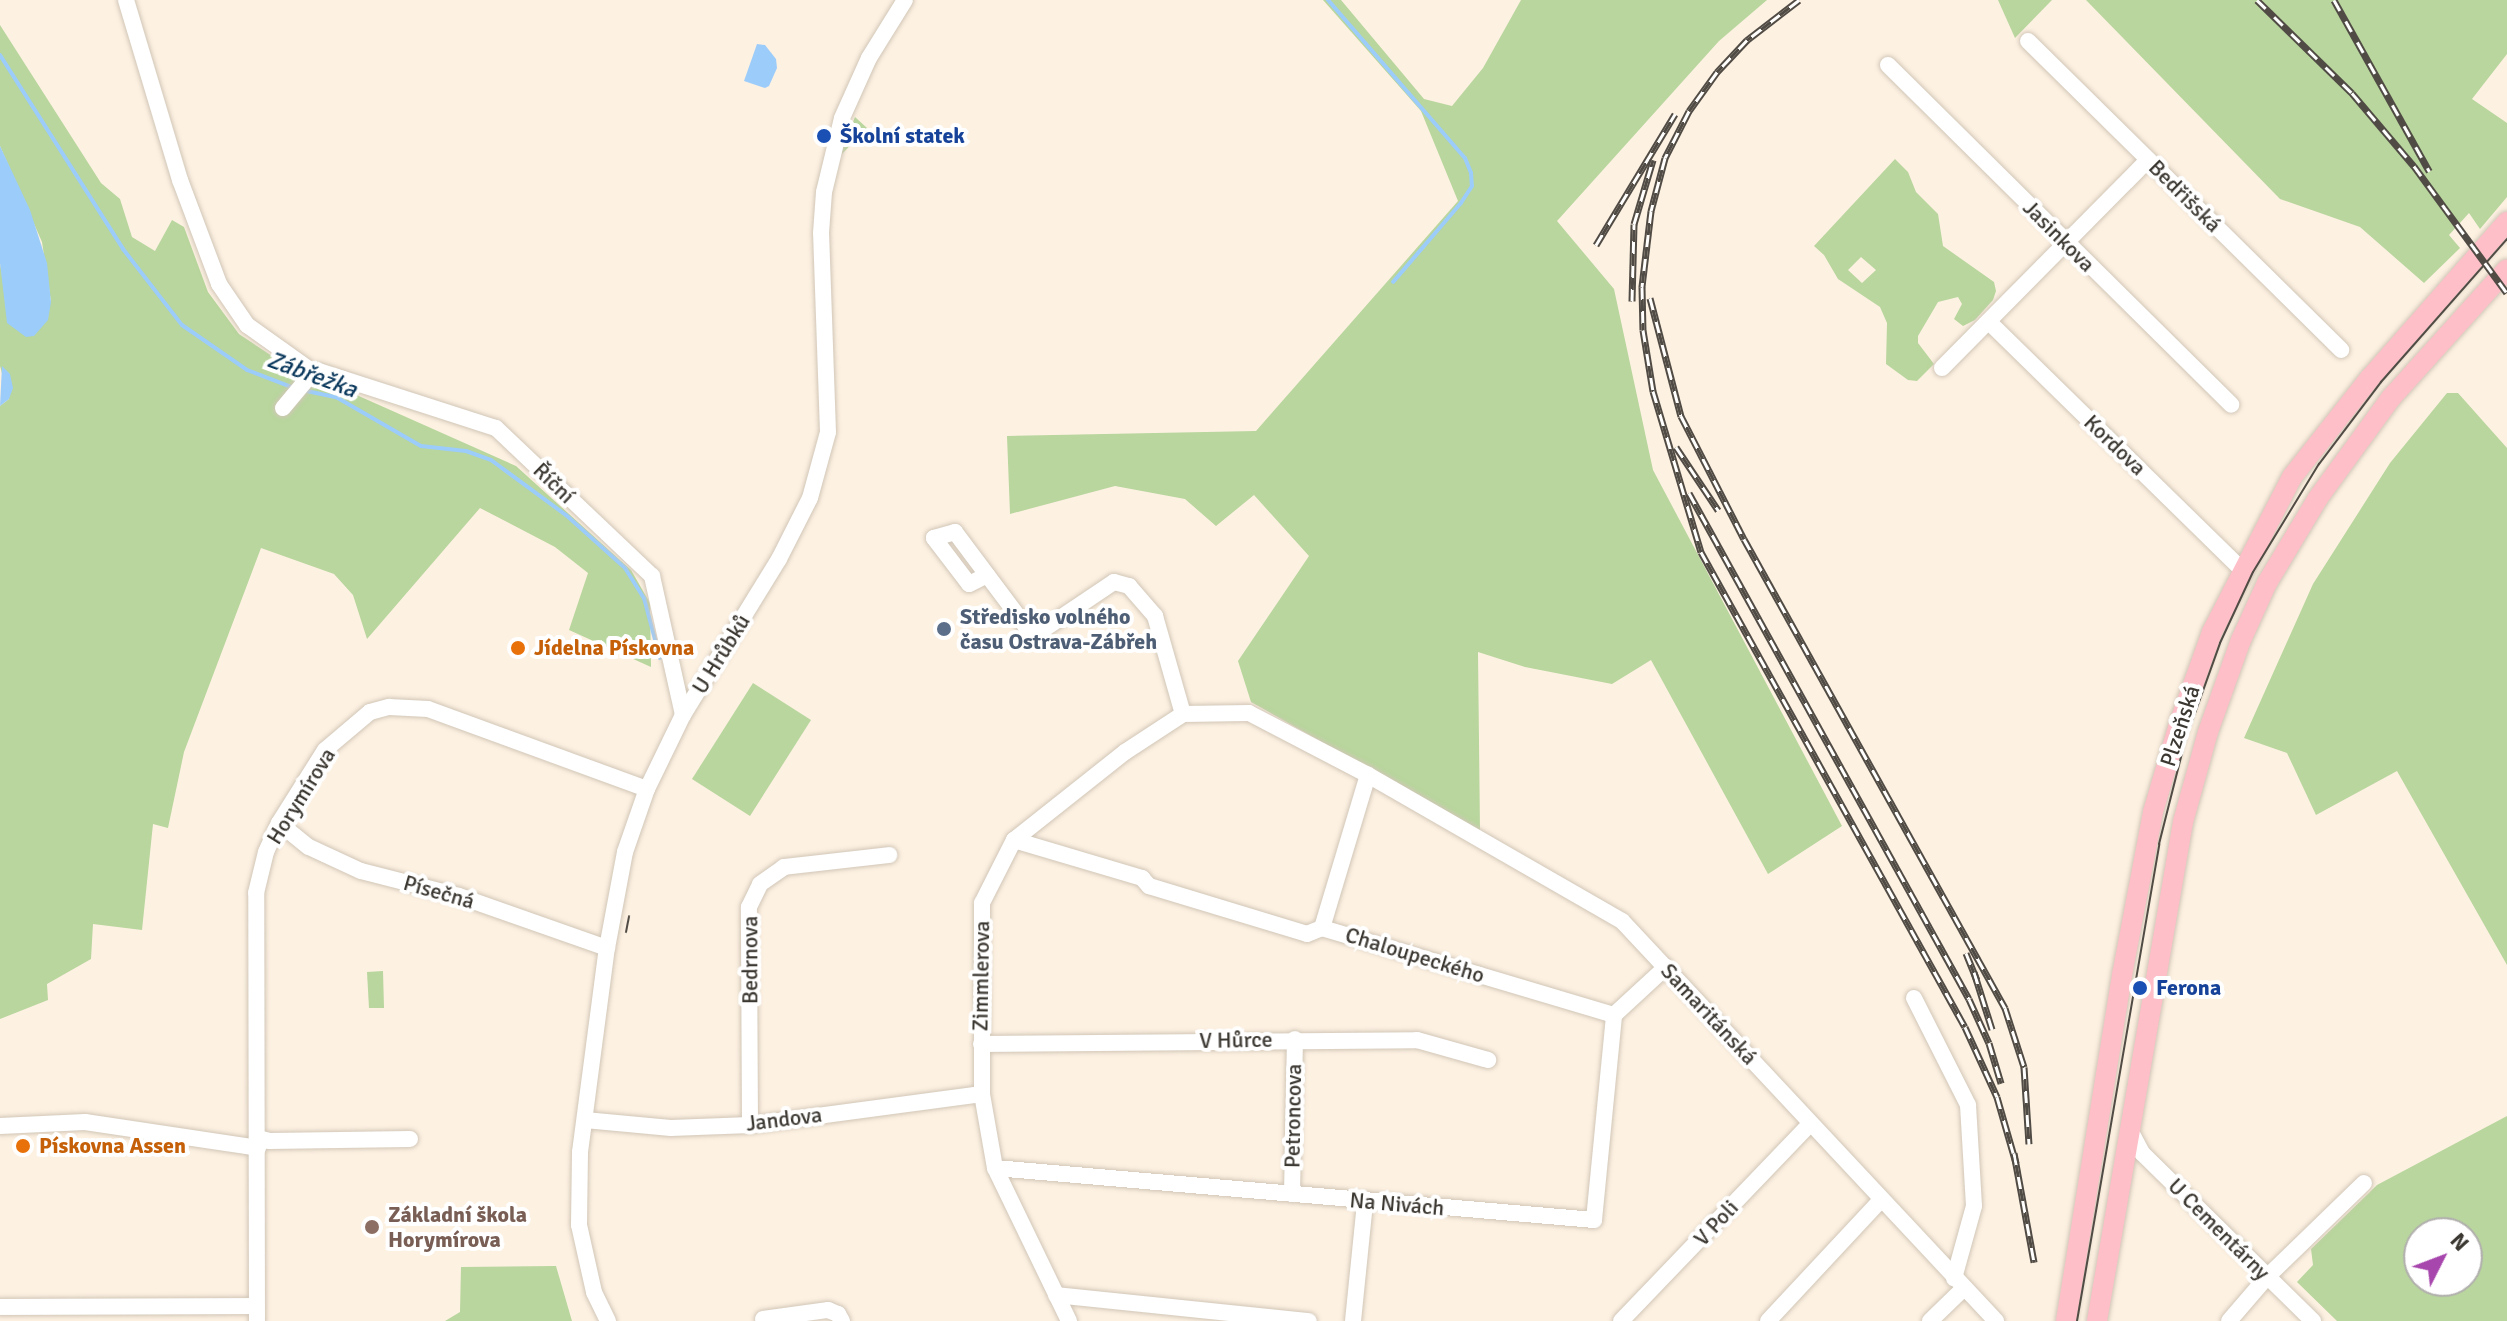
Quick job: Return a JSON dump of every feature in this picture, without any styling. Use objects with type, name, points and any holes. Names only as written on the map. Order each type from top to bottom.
[{"type":"main road","name":"Plzeňská","points":[[2066,1321],[2122,975],[2153,812],[2207,646],[2241,569],[2292,477],[2370,378],[2507,222]]},
{"type":"main road","name":"Plzeňská","points":[[2097,1321],[2183,822],[2208,732],[2241,640],[2267,583],[2318,498],[2391,398],[2507,269]]},
{"type":"street","name":"Říční","points":[[126,0],[180,180],[219,284],[247,325],[310,374],[496,428],[652,576],[683,715]]},
{"type":"street","name":"U Hrůbků","points":[[608,1321],[594,1292],[579,1225],[580,1152],[607,948],[625,852],[647,789],[683,715],[779,559],[810,498],[828,432],[821,233],[824,192],[842,118],[869,58],[905,0]]},
{"type":"street","name":"Bedřišská","points":[[2028,41],[2341,350]]},
{"type":"street","name":"Jasinkova","points":[[1888,65],[2231,405]]},
{"type":"street","points":[[1942,368],[2148,160]]},
{"type":"street","name":"Kordova","points":[[1989,322],[2241,569]]},
{"type":"street","points":[[283,408],[310,374]]},
{"type":"street","points":[[955,532],[934,538],[969,584],[987,575],[1026,627],[1041,631],[1114,582],[1129,586],[1155,616],[1183,714],[1249,713],[1368,775],[1322,928]]},
{"type":"street","name":"Horymírova","points":[[256,1314],[256,893],[266,852],[279,823],[325,750],[356,721],[389,707],[428,709],[647,789]]},
{"type":"street","name":"Zimmlerova","points":[[1069,1321],[995,1168],[982,1094],[982,903],[1014,840],[1125,752],[1183,714]]},
{"type":"street","name":"Samaritánská","points":[[1368,775],[1622,921],[1996,1321]]},
{"type":"street","name":"Písečná","points":[[279,823],[309,847],[361,871],[459,896],[607,948]]},
{"type":"street","name":"Chaloupeckého","points":[[1014,840],[1142,878],[1149,886],[1307,934],[1322,928],[1614,1015]]},
{"type":"street","name":"Bedrnova","points":[[750,1125],[749,907],[760,884],[784,867],[889,855]]},
{"type":"street","points":[[1614,1015],[1666,967]]},
{"type":"street","points":[[1914,998],[1968,1105],[1974,1206],[1959,1283],[1930,1321]]},
{"type":"street","name":"Na Nivách","points":[[995,1168],[1594,1220],[1614,1015]]},
{"type":"street","name":"Petroncova","points":[[1292,1194],[1295,1039]]},
{"type":"street","name":"V Hůrce","points":[[981,1044],[1417,1040],[1488,1060]]},
{"type":"street","name":"Jandova","points":[[585,1120],[671,1128],[750,1125],[982,1094]]},
{"type":"street","points":[[0,1126],[85,1122],[258,1143],[410,1139]]},
{"type":"street","name":"V Poli","points":[[1621,1321],[1810,1124]]},
{"type":"street","name":"U Cementárny","points":[[2131,1132],[2142,1153],[2313,1321]]},
{"type":"street","points":[[2229,1321],[2267,1277],[2364,1183]]},
{"type":"street","points":[[1768,1321],[1881,1200]]},
{"type":"street","points":[[1353,1321],[1365,1202]]},
{"type":"street","points":[[1056,1295],[1309,1321]]},
{"type":"street","points":[[0,1307],[256,1314]]},
{"type":"street","points":[[763,1319],[828,1310],[838,1314],[842,1321]]},
{"type":"green space","points":[[1323,0],[1341,0],[1424,99],[1452,106],[1483,68],[1521,0],[1767,0],[1719,41],[1557,221],[1614,289],[1653,470],[1842,826],[1768,874],[1651,660],[1612,684],[1525,667],[1478,652],[1480,831],[1251,702],[1238,661],[1309,556],[1254,495],[1216,526],[1185,499],[1115,486],[1010,514],[1007,436],[1256,431],[1458,201],[1421,111]]},
{"type":"green space","points":[[1998,0],[2052,0],[2015,38]]},
{"type":"green space","points":[[2086,0],[2507,0],[2507,54],[2472,99],[2507,123],[2507,197],[2480,229],[2469,213],[2449,235],[2460,248],[2424,283],[2360,227],[2280,199]]},
{"type":"green space","points":[[0,25],[101,183],[120,199],[132,237],[155,251],[172,220],[184,227],[208,292],[239,334],[278,360],[516,466],[631,570],[650,603],[651,667],[569,630],[588,573],[555,547],[480,508],[367,639],[353,595],[334,574],[261,548],[184,752],[168,828],[153,824],[142,930],[93,924],[91,959],[47,984],[48,1000],[0,1019],[0,406],[9,399],[0,366],[0,263],[4,287],[51,302],[42,242],[0,146]]},
{"type":"green space","points":[[855,117],[867,128],[841,155],[844,143]]},
{"type":"green space","points":[[1895,159],[1908,172],[1916,192],[1938,214],[1943,246],[1994,282],[1996,291],[1993,300],[1975,320],[1963,326],[1954,319],[1962,304],[1958,297],[1938,302],[1918,336],[1918,343],[1934,364],[1917,381],[1908,380],[1886,364],[1887,323],[1880,307],[1838,279],[1824,255],[1814,246]],"holes":[[[1861,257],[1876,270],[1862,283],[1848,270]]]},
{"type":"green space","points":[[2447,393],[2458,393],[2507,448],[2507,965],[2397,771],[2316,815],[2287,753],[2244,738],[2313,584],[2390,463]]},
{"type":"green space","points":[[753,683],[811,720],[750,816],[692,779]]},
{"type":"green space","points":[[383,971],[384,1008],[369,1008],[367,972]]},
{"type":"green space","points":[[2507,1116],[2507,1321],[2337,1321],[2297,1282],[2313,1265],[2311,1249],[2377,1185]]},
{"type":"green space","points":[[556,1266],[572,1321],[445,1321],[460,1312],[461,1267]]},
{"type":"water","points":[[757,44],[765,45],[776,59],[777,68],[769,86],[765,88],[744,81]]},
{"type":"water","points":[[0,146],[30,210],[47,263],[51,302],[48,320],[34,336],[26,337],[7,323],[0,263]]},
{"type":"water","points":[[2,366],[10,374],[13,388],[9,399],[0,406]]},
{"type":"waterway","points":[[1328,0],[1465,158],[1471,173],[1472,186],[1461,203],[1393,282]]},
{"type":"waterway","name":"Zábřežka","points":[[0,55],[123,249],[182,325],[247,370],[294,388]]},
{"type":"waterway","name":"Zábřežka","points":[[302,390],[336,397],[421,446],[466,451],[491,460],[566,515],[625,568],[644,598],[660,658]]},
{"type":"tram line","points":[[2077,1321],[2159,844],[2185,741],[2220,643],[2253,572],[2319,464],[2381,382],[2507,239]]},
{"type":"tram line","points":[[626,932],[629,916]]},
{"type":"railway","points":[[1799,0],[1747,40],[1717,72],[1689,111],[1665,158],[1651,211],[1642,287],[1643,330],[1653,391],[1701,552],[1965,1027],[1997,1097],[2016,1163]]},
{"type":"railway","points":[[2257,0],[2352,93],[2414,166],[2507,293]]},
{"type":"railway","points":[[2334,0],[2429,171]]},
{"type":"railway","points":[[1596,245],[1675,114]]},
{"type":"railway","points":[[1632,301],[1634,224],[1653,160]]},
{"type":"railway","points":[[1650,298],[1681,416],[1744,539],[2005,1008],[2024,1067],[2029,1144]]},
{"type":"railway","points":[[1676,447],[1718,510]]},
{"type":"railway","points":[[1689,493],[1969,999],[1989,1043],[2001,1083]]},
{"type":"railway","points":[[1966,953],[1977,980]]},
{"type":"railway","points":[[1974,972],[1992,1029]]},
{"type":"railway","points":[[2014,1153],[2034,1262]]},
{"type":"place","name":"Školní statek","points":[[824,136]]},
{"type":"place","name":"Středisko volného času Ostrava-Zábřeh","points":[[944,629]]},
{"type":"place","name":"Jídelna Pískovna","points":[[518,648]]},
{"type":"place","name":"Ferona","points":[[2140,988]]},
{"type":"place","name":"Pískovna Assen","points":[[23,1146]]},
{"type":"place","name":"Základní škola Horymírova","points":[[372,1227]]}]
